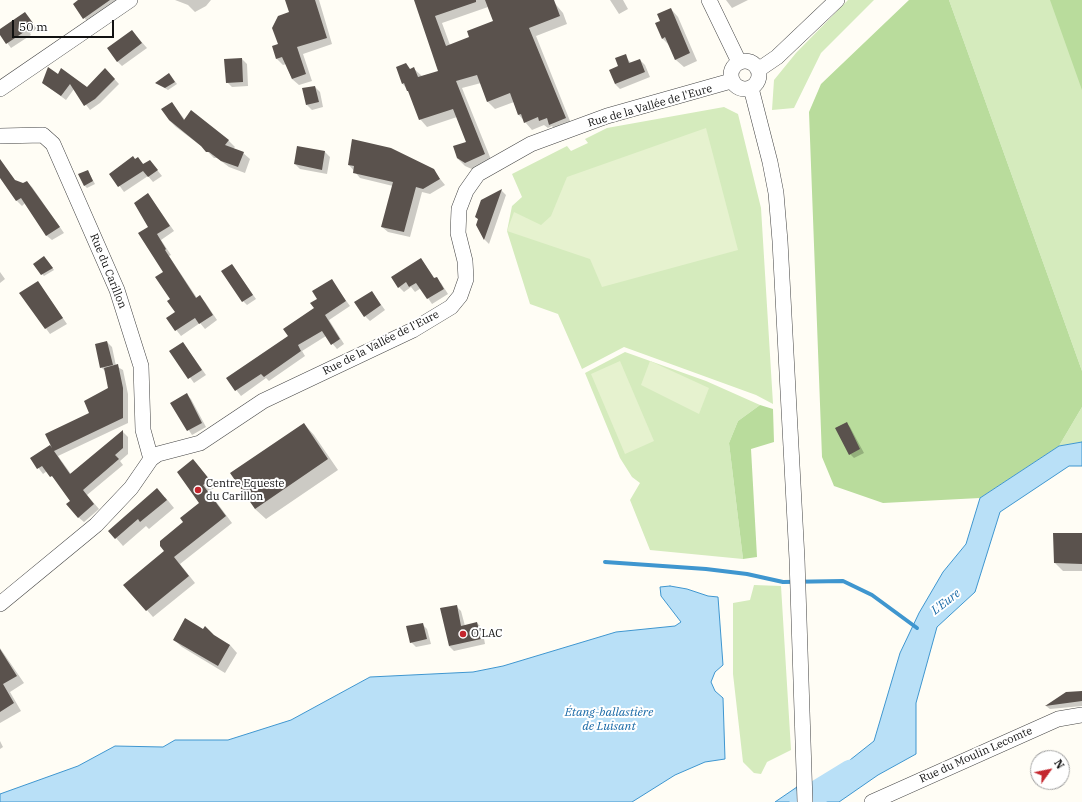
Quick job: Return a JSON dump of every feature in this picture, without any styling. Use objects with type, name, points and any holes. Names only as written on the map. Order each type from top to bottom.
[{"type":"street","points":[[0,89],[130,0]]},
{"type":"street","points":[[709,0],[739,62]]},
{"type":"street","points":[[758,70],[778,57],[837,0]]},
{"type":"street","points":[[743,61],[752,63],[758,70],[759,78],[751,88],[742,90],[732,81],[730,72],[739,62],[743,61]]},
{"type":"street","name":"Rue de la Vallée de l'Eure","points":[[150,459],[158,454],[200,443],[263,401],[412,330],[451,307],[460,296],[466,279],[458,233],[459,209],[466,191],[478,174],[531,144],[600,119],[732,81]]},
{"type":"street","points":[[751,88],[770,162],[776,193],[780,234],[798,594],[805,802]]},
{"type":"street","name":"Rue du Carillon","points":[[0,136],[43,135],[53,144],[118,290],[141,366],[143,430],[150,459]]},
{"type":"street","points":[[0,604],[96,525],[131,488],[150,459]]},
{"type":"street","name":"Rue du Moulin Lecomte","points":[[872,802],[1058,719],[1082,715]]},
{"type":"green space","points":[[848,0],[874,0],[821,53],[794,108],[772,110],[774,80],[796,53]]},
{"type":"green space","points":[[909,0],[949,0],[1082,371],[1082,407],[1059,446],[980,498],[883,503],[834,486],[822,457],[809,112],[821,84]]},
{"type":"green space","points":[[949,0],[1082,0],[1082,371]]},
{"type":"green space","points":[[1050,0],[1082,0],[1082,90]]},
{"type":"green space","points":[[724,107],[738,114],[761,208],[773,404],[756,395],[624,347],[582,369],[558,314],[530,304],[507,231],[512,206],[522,197],[512,174],[567,146],[571,151],[588,143],[585,139],[607,128]]},
{"type":"green space","points":[[706,128],[738,250],[602,287],[590,259],[507,231],[514,212],[541,225],[551,216],[567,177]]},
{"type":"green space","points":[[625,352],[706,381],[760,405],[738,421],[729,443],[743,559],[650,550],[630,500],[640,483],[632,477],[620,458],[585,373]]},
{"type":"green space","points":[[620,361],[654,441],[625,454],[591,374]]},
{"type":"green space","points":[[650,361],[709,388],[699,414],[641,385]]},
{"type":"green space","points":[[760,405],[773,409],[774,442],[751,449],[757,557],[743,559],[729,443],[738,421]]},
{"type":"green space","points":[[1082,407],[1082,442],[1059,446]]},
{"type":"green space","points":[[754,585],[781,586],[791,750],[767,762],[761,774],[754,773],[743,762],[733,674],[733,603],[750,600]]},
{"type":"water","points":[[1082,442],[1082,466],[1069,466],[1000,512],[975,592],[937,627],[916,703],[916,754],[878,775],[839,802],[822,802],[821,783],[874,741],[900,653],[919,613],[943,572],[966,544],[980,498],[1059,446]]},
{"type":"water","name":"Étang-ballastière de Luisant","points":[[670,586],[687,589],[708,596],[718,597],[723,665],[715,672],[711,682],[715,691],[723,698],[725,759],[705,762],[675,775],[632,802],[0,802],[0,794],[78,766],[115,746],[163,747],[175,740],[228,740],[291,720],[370,677],[473,672],[503,666],[616,632],[675,626],[681,622],[661,596],[660,587]]},
{"type":"water","points":[[797,787],[798,802],[775,802]]},
{"type":"building","points":[[78,0],[110,0],[83,19],[73,4]]},
{"type":"building","points":[[285,0],[315,0],[327,38],[297,47],[306,74],[292,79],[282,57],[276,59],[272,46],[278,44],[272,28],[278,16],[289,12]]},
{"type":"building","points":[[414,0],[476,0],[476,2],[435,16],[446,46],[469,37],[467,31],[493,21],[485,0],[554,0],[560,16],[529,28],[566,118],[549,125],[547,118],[539,121],[538,117],[524,123],[521,114],[518,115],[510,93],[487,102],[477,75],[456,81],[485,154],[465,163],[457,158],[453,146],[466,142],[453,109],[419,120],[408,91],[404,83],[402,84],[396,67],[406,63],[410,69],[414,67],[418,77],[438,71]]},
{"type":"building","points":[[671,8],[690,53],[675,60],[665,37],[662,39],[655,23],[660,21],[657,14]]},
{"type":"building","points":[[25,12],[33,23],[26,28],[27,30],[6,44],[0,35],[0,29]]},
{"type":"building","points":[[132,30],[142,43],[117,62],[107,48]]},
{"type":"building","points":[[626,54],[629,63],[640,59],[645,72],[615,84],[609,70],[618,66],[615,58]]},
{"type":"building","points":[[242,58],[243,82],[226,83],[224,59]]},
{"type":"building","points":[[48,67],[58,74],[61,68],[87,87],[105,68],[115,79],[95,99],[84,106],[70,84],[61,96],[42,83]]},
{"type":"building","points":[[169,73],[175,82],[165,88],[155,83]]},
{"type":"building","points":[[315,86],[319,102],[306,105],[302,88]]},
{"type":"building","points":[[172,102],[184,120],[191,110],[229,140],[225,145],[244,152],[238,167],[221,161],[209,152],[206,152],[201,146],[169,120],[161,109]]},
{"type":"building","points":[[352,139],[391,148],[434,169],[440,179],[423,189],[416,187],[404,232],[381,227],[393,182],[353,173],[354,166],[348,165]]},
{"type":"building","points":[[297,146],[325,151],[322,170],[294,164]]},
{"type":"building","points":[[133,156],[135,159],[138,157],[143,164],[150,160],[158,170],[148,177],[143,171],[118,187],[109,174]]},
{"type":"building","points":[[0,159],[15,180],[23,183],[27,181],[60,227],[46,236],[21,198],[16,201],[0,178]]},
{"type":"building","points":[[88,170],[93,181],[84,186],[78,174]]},
{"type":"building","points":[[502,189],[484,240],[476,225],[478,219],[475,217],[481,200]]},
{"type":"building","points":[[148,193],[170,226],[157,234],[166,249],[165,250],[196,298],[200,295],[213,315],[199,324],[195,318],[175,331],[166,318],[175,312],[167,301],[170,299],[155,277],[163,272],[138,233],[148,227],[134,203]]},
{"type":"building","points":[[44,256],[53,268],[41,275],[33,264]]},
{"type":"building","points":[[421,258],[434,278],[437,277],[444,289],[427,299],[416,283],[409,287],[406,282],[398,288],[391,277]]},
{"type":"building","points":[[232,264],[253,295],[242,302],[221,271]]},
{"type":"building","points":[[332,279],[346,301],[325,315],[340,339],[331,345],[322,331],[298,345],[301,351],[264,377],[261,374],[235,391],[226,378],[288,336],[283,329],[314,308],[310,303],[317,299],[312,291]]},
{"type":"building","points":[[38,281],[63,318],[45,329],[19,293]]},
{"type":"building","points":[[372,291],[381,305],[364,317],[354,302]]},
{"type":"building","points":[[107,341],[113,365],[100,368],[95,344]]},
{"type":"building","points":[[183,342],[202,370],[188,379],[169,351]]},
{"type":"building","points":[[118,364],[123,388],[123,418],[54,451],[70,474],[123,430],[123,448],[115,455],[119,459],[83,490],[94,504],[78,518],[66,504],[70,501],[52,476],[50,477],[42,466],[37,469],[30,458],[50,445],[52,448],[45,434],[89,413],[84,401],[108,388],[104,368]]},
{"type":"building","points":[[187,393],[202,423],[187,431],[170,403]]},
{"type":"building","points":[[847,422],[860,449],[849,455],[835,428]]},
{"type":"building","points":[[304,423],[328,459],[255,509],[230,473]]},
{"type":"building","points":[[193,459],[210,480],[203,485],[226,516],[174,557],[189,576],[146,611],[123,585],[164,551],[160,546],[160,541],[183,522],[180,518],[199,503],[177,472]]},
{"type":"building","points":[[157,488],[167,500],[140,522],[138,519],[115,539],[108,531]]},
{"type":"building","points":[[1053,533],[1082,533],[1082,564],[1054,563]]},
{"type":"building","name":"O'LAC","points":[[457,605],[461,626],[477,622],[481,639],[449,646],[440,608]]},
{"type":"building","points":[[185,618],[203,629],[205,626],[214,635],[230,645],[218,666],[173,640]]},
{"type":"building","points":[[423,623],[427,639],[410,643],[406,626]]},
{"type":"building","points":[[0,649],[17,676],[3,684],[14,703],[0,712]]},
{"type":"building","points":[[1082,691],[1082,701],[1045,706],[1066,692]]},
{"type":"waterway","points":[[605,562],[706,569],[747,574],[783,582],[843,581],[872,595],[917,628]]},
{"type":"waterway","name":"L'Eure","points":[[802,802],[851,772]]},
{"type":"place","name":"Centre Equeste du Carillon","points":[[198,490]]},
{"type":"place","name":"O'LAC","points":[[463,634]]}]
